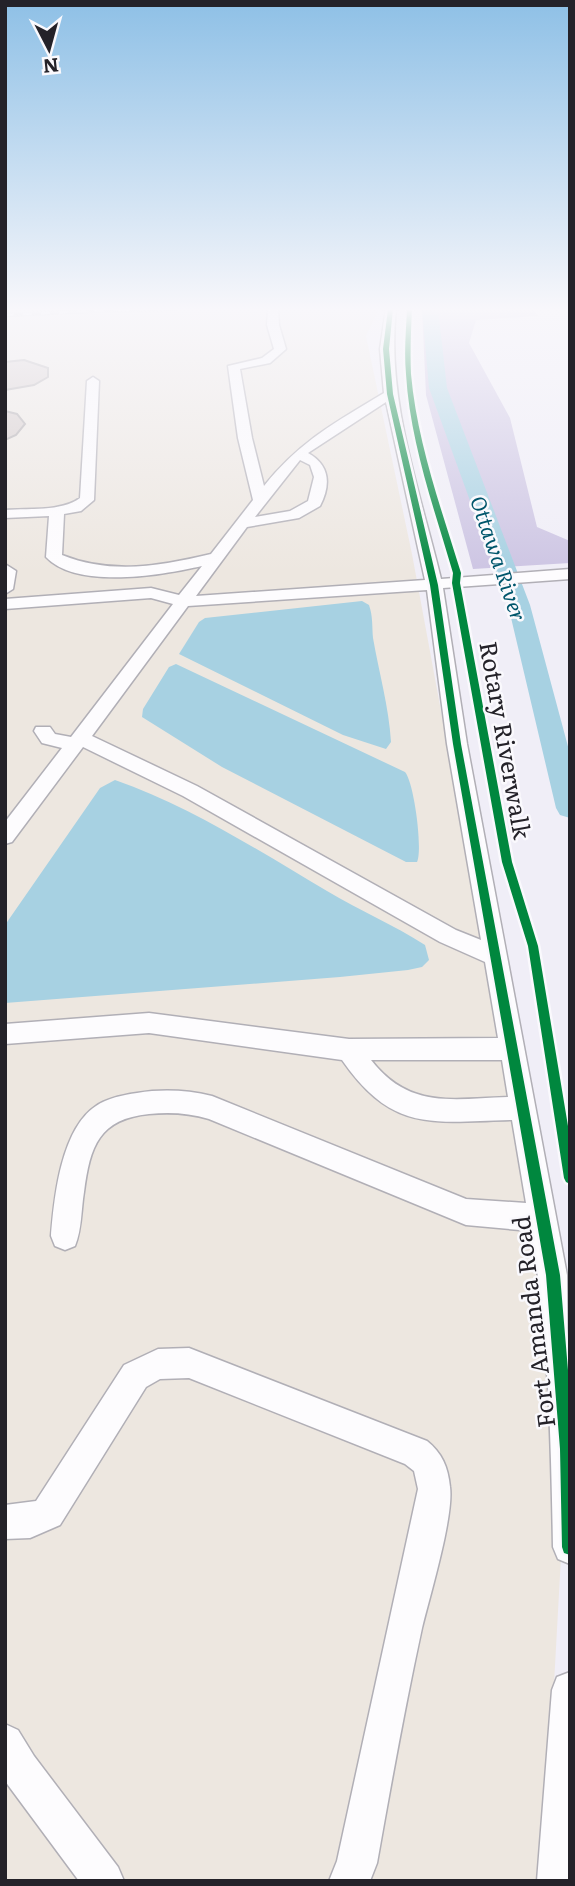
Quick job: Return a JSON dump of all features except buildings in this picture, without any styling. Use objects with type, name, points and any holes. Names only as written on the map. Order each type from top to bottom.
[{"type":"street","points":[[5,514],[76,508],[87,500],[92,397]]},
{"type":"street","points":[[239,397],[245,438],[260,500]]},
{"type":"street","points":[[5,837],[12,818],[78,741],[240,524],[299,454],[320,436],[385,397]]},
{"type":"street","name":"Fort Amanda Road","points":[[391,397],[424,585],[457,744],[553,1275],[564,1409],[570,1547]]},
{"type":"street","points":[[240,524],[294,514],[315,503],[321,477],[316,463],[299,454]]},
{"type":"street","points":[[57,511],[54,557],[80,569],[124,574],[163,571],[214,558]]},
{"type":"street","points":[[5,569],[8,570],[5,587]]},
{"type":"street","points":[[5,604],[151,593],[182,601],[563,575]]},
{"type":"street","points":[[5,612],[163,598]]},
{"type":"street","points":[[43,731],[49,739],[78,741],[190,791],[448,936],[496,957]]},
{"type":"street","points":[[5,1034],[149,1023],[349,1051],[512,1049]]},
{"type":"street","points":[[349,1051],[380,1088],[397,1101],[433,1108],[522,1108]]},
{"type":"street","points":[[65,1236],[72,1179],[87,1136],[96,1121],[120,1108],[174,1100],[212,1108],[466,1212],[542,1218]]},
{"type":"street","points":[[5,1522],[30,1521],[48,1513],[135,1376],[158,1364],[189,1363],[416,1452],[428,1462],[434,1489],[426,1537],[393,1677],[357,1863],[349,1881]]},
{"type":"street","points":[[557,1881],[570,1690]]},
{"type":"street","points":[[5,1743],[20,1770],[104,1881]]},
{"type":"shaded area","points":[[5,397],[379,397],[412,554],[497,1014],[543,1295],[562,1539],[546,1828],[538,1881],[5,1881]]},
{"type":"shaded area","points":[[427,397],[499,397],[510,418],[537,527],[570,541],[570,563],[473,569]]},
{"type":"water","points":[[362,601],[369,605],[372,617],[373,638],[391,742],[386,749],[343,735],[179,654],[199,622],[205,618]]},
{"type":"water","points":[[176,664],[405,772],[412,789],[417,816],[417,862],[406,862],[222,767],[142,717],[143,709],[169,667]]},
{"type":"water","points":[[115,780],[197,816],[413,938],[425,945],[429,960],[422,967],[408,970],[340,977],[5,1003],[5,925],[100,788]]},
{"type":"waterway","name":"Ottawa River","points":[[441,397],[519,605],[570,808]]},
{"type":"cycle path","points":[[391,397],[434,585],[457,744],[553,1275],[567,1449],[570,1547]]},
{"type":"cycle path","name":"Rotary Riverwalk","points":[[411,397],[428,476],[457,573],[456,583],[507,862],[533,946],[570,1178]]}]
